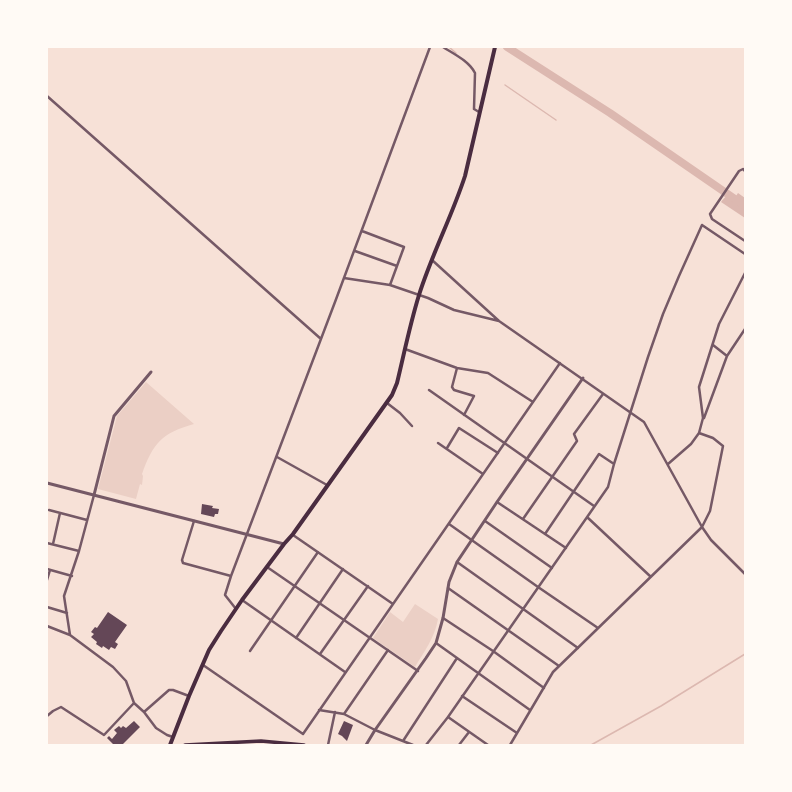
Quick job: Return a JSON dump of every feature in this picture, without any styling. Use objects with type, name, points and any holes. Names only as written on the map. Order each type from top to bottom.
[{"type":"main road","points":[[170,745],[202,664],[221,631],[242,600],[293,534],[387,403],[397,383],[419,295],[432,259],[459,195],[465,176],[495,47]]},
{"type":"main road","points":[[185,745],[261,741],[304,745]]},
{"type":"street","points":[[236,609],[225,595],[231,576],[430,47]]},
{"type":"street","points":[[443,47],[468,63],[475,73],[474,108],[480,112]]},
{"type":"street","points":[[47,96],[321,339]]},
{"type":"street","points":[[745,171],[743,169],[739,171],[710,214],[712,219],[745,241]]},
{"type":"street","points":[[426,745],[448,716],[608,487],[614,464],[663,314],[702,226],[745,254]]},
{"type":"street","points":[[362,231],[404,247],[390,284]]},
{"type":"street","points":[[354,252],[397,266]]},
{"type":"street","points":[[432,259],[499,321],[583,378],[603,394],[644,422],[702,527],[711,540],[745,574]]},
{"type":"street","points":[[703,418],[699,387],[719,324],[745,273]]},
{"type":"street","points":[[344,278],[390,284],[454,310],[499,321]]},
{"type":"street","points":[[668,464],[691,444],[699,433],[703,418],[727,356],[745,329]]},
{"type":"street","points":[[713,345],[727,356]]},
{"type":"street","points":[[406,349],[456,368],[488,373],[533,402]]},
{"type":"street","points":[[202,664],[303,734],[560,363]]},
{"type":"street","points":[[456,368],[452,386],[454,390],[474,396],[464,415]]},
{"type":"street","points":[[70,635],[64,596],[72,576],[88,520],[114,416],[151,372]]},
{"type":"street","points":[[366,745],[436,643],[443,618],[448,588],[457,562],[583,378]]},
{"type":"street","points":[[429,390],[594,506]]},
{"type":"street","points":[[523,519],[577,440],[574,434],[603,394]]},
{"type":"street","points":[[387,403],[400,413],[412,426]]},
{"type":"street","points":[[447,448],[459,428],[498,453]]},
{"type":"street","points":[[510,745],[553,672],[702,527],[710,511],[723,446],[714,438],[699,433]]},
{"type":"street","points":[[438,443],[483,474]]},
{"type":"street","points":[[545,534],[599,454],[614,464]]},
{"type":"street","points":[[277,457],[327,485]]},
{"type":"street","points":[[47,483],[284,544]]},
{"type":"street","points":[[498,502],[566,548]]},
{"type":"street","points":[[49,510],[88,520]]},
{"type":"street","points":[[53,544],[60,513]]},
{"type":"street","points":[[587,517],[651,577]]},
{"type":"street","points":[[195,520],[182,560],[183,563],[231,576]]},
{"type":"street","points":[[485,521],[552,568]]},
{"type":"street","points":[[449,524],[598,628]]},
{"type":"street","points":[[293,534],[393,604]]},
{"type":"street","points":[[47,543],[79,551]]},
{"type":"street","points":[[250,650],[318,552]]},
{"type":"street","points":[[457,562],[578,648]]},
{"type":"street","points":[[267,567],[418,671]]},
{"type":"street","points":[[296,638],[343,569]]},
{"type":"street","points":[[47,580],[48,570],[72,576]]},
{"type":"street","points":[[320,654],[368,586]]},
{"type":"street","points":[[448,588],[559,666]]},
{"type":"street","points":[[242,600],[345,672]]},
{"type":"street","points":[[47,607],[67,613]]},
{"type":"street","points":[[443,618],[493,651],[544,688]]},
{"type":"street","points":[[47,626],[70,635],[113,667],[126,681],[134,703],[144,712],[156,728],[173,737]]},
{"type":"street","points":[[436,643],[530,710]]},
{"type":"street","points":[[344,714],[388,650]]},
{"type":"street","points":[[403,741],[457,658]]},
{"type":"street","points":[[144,712],[169,690],[189,696]]},
{"type":"street","points":[[462,696],[517,733]]},
{"type":"street","points":[[47,716],[61,707],[104,735],[134,703]]},
{"type":"street","points":[[319,710],[344,714],[375,730],[413,745]]},
{"type":"street","points":[[328,745],[335,712]]},
{"type":"street","points":[[448,716],[488,745]]},
{"type":"street","points":[[459,745],[469,732]]},
{"type":"shaded area","points":[[738,193],[745,198],[745,218],[721,202],[727,196],[736,196]]},
{"type":"shaded area","points":[[146,382],[194,424],[174,431],[160,441],[155,447],[146,463],[142,474],[142,485],[140,484],[136,499],[98,489],[117,416]]},
{"type":"shaded area","points":[[415,604],[438,619],[432,638],[415,667],[373,638],[390,612],[403,622]]},
{"type":"building","points":[[202,504],[219,509],[218,514],[215,514],[214,517],[201,514]]},
{"type":"building","points":[[108,612],[127,625],[115,642],[118,644],[115,649],[111,647],[109,650],[96,644],[97,642],[91,637],[94,634],[91,632],[95,627],[97,628]]},
{"type":"building","points":[[134,721],[140,727],[122,745],[114,745],[107,738],[109,736],[112,739],[117,733],[114,730],[119,726],[121,728],[123,726],[126,728]]},
{"type":"building","points":[[344,721],[353,725],[347,741],[338,734]]},
{"type":"waterway","points":[[449,47],[456,53]]},
{"type":"waterway","points":[[507,47],[610,113],[745,206]]},
{"type":"waterway","points":[[505,85],[556,120]]},
{"type":"waterway","points":[[591,745],[661,706],[745,654]]}]
